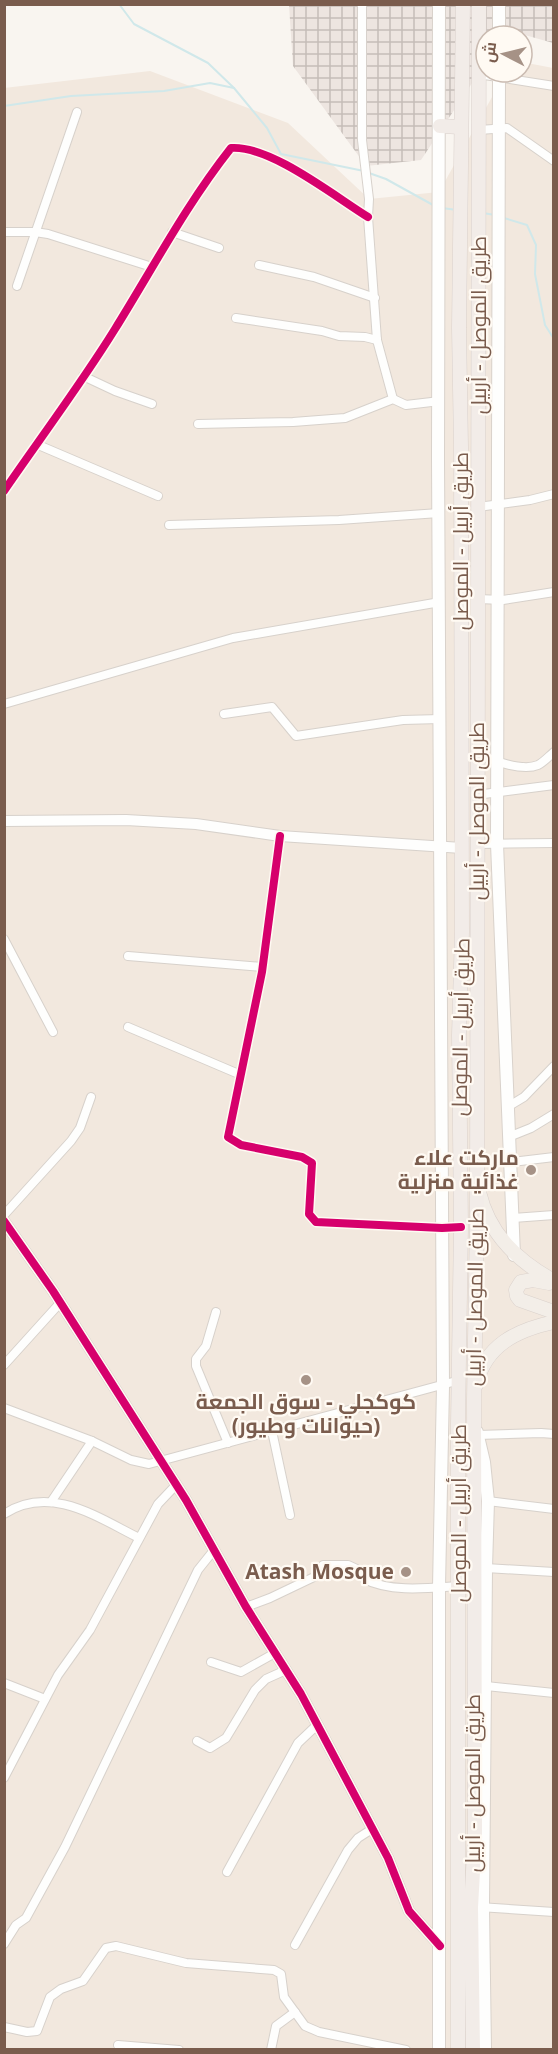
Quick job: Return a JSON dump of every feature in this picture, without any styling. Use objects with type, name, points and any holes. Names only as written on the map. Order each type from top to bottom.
[{"type":"highway","name":"طريق أربيل - الموصل","points":[[458,2049],[461,1227],[459,1035],[462,932],[459,328],[463,4]]},
{"type":"highway","name":"طريق الموصل - أربيل","points":[[479,4],[479,24]]},
{"type":"highway","name":"طريق الموصل - أربيل","points":[[473,2049],[477,1906],[474,1399],[477,1218],[478,84]]},
{"type":"highway","points":[[440,126],[461,127]]},
{"type":"highway","points":[[458,1837],[475,1835]]},
{"type":"main road","points":[[439,4],[439,513],[443,1036],[443,1386],[439,1587],[439,2049]]},
{"type":"main road","points":[[499,4],[499,24]]},
{"type":"main road","points":[[499,84],[497,843],[511,1136],[514,1255]]},
{"type":"main road","points":[[476,1173],[479,1192],[488,1218],[499,1237],[514,1255],[554,1283]]},
{"type":"main road","points":[[554,1283],[527,1280],[521,1282],[516,1290],[520,1300],[554,1312]]},
{"type":"main road","points":[[474,1399],[482,1366],[495,1347],[511,1336],[554,1322]]},
{"type":"main road","points":[[474,1420],[484,1462],[488,1501],[486,1686],[477,1906],[485,2049]]},
{"type":"street","points":[[362,4],[362,140],[369,199],[368,217],[377,340],[393,399]]},
{"type":"street","points":[[534,83],[554,87]]},
{"type":"street","points":[[17,286],[78,112]]},
{"type":"street","points":[[479,130],[507,128],[554,161]]},
{"type":"street","points":[[4,491],[114,331],[205,180],[231,148],[243,147],[269,156],[368,217]]},
{"type":"street","points":[[4,232],[48,234],[152,267]]},
{"type":"street","points":[[172,232],[219,248]]},
{"type":"street","points":[[259,266],[314,276],[375,298]]},
{"type":"street","points":[[236,318],[322,331],[339,336],[377,340]]},
{"type":"street","points":[[83,376],[115,391],[152,404]]},
{"type":"street","points":[[198,424],[293,422],[345,418],[393,399],[406,405],[440,401]]},
{"type":"street","points":[[36,444],[158,496]]},
{"type":"street","points":[[478,507],[530,500],[554,494]]},
{"type":"street","points":[[169,525],[339,520],[439,513]]},
{"type":"street","points":[[478,599],[498,600],[554,592]]},
{"type":"street","points":[[4,704],[233,638],[440,602]]},
{"type":"street","points":[[224,714],[272,707],[296,736],[403,720],[440,719]]},
{"type":"street","points":[[477,754],[498,762],[529,767],[541,763],[554,752]]},
{"type":"street","points":[[476,795],[554,785]]},
{"type":"street","points":[[4,822],[126,820],[196,824],[280,836],[462,848]]},
{"type":"street","points":[[280,836],[262,967],[228,1137],[241,1145],[302,1157],[312,1163],[309,1214],[316,1222],[461,1227]]},
{"type":"street","points":[[477,844],[554,843]]},
{"type":"street","points":[[4,939],[53,1032]]},
{"type":"street","points":[[128,956],[262,967]]},
{"type":"street","points":[[128,1027],[240,1076]]},
{"type":"street","points":[[509,1106],[524,1097],[554,1066]]},
{"type":"street","points":[[4,1215],[71,1141],[80,1128],[91,1097]]},
{"type":"street","points":[[511,1136],[531,1128],[554,1114]]},
{"type":"street","points":[[512,1162],[554,1157]]},
{"type":"street","points":[[513,1218],[554,1215]]},
{"type":"street","points":[[4,1221],[60,1303],[176,1485],[317,1725],[388,1858],[409,1911],[440,1946]]},
{"type":"street","points":[[4,1365],[60,1303]]},
{"type":"street","points":[[216,1312],[206,1346],[196,1359],[196,1366],[228,1443]]},
{"type":"street","points":[[4,1408],[92,1441],[131,1460],[149,1464],[460,1380]]},
{"type":"street","points":[[272,1431],[290,1515]]},
{"type":"street","points":[[478,1435],[554,1434]]},
{"type":"street","points":[[51,1502],[92,1441]]},
{"type":"street","points":[[4,1778],[58,1675],[90,1630],[158,1504],[176,1485]]},
{"type":"street","points":[[488,1501],[554,1509]]},
{"type":"street","points":[[4,1514],[18,1505],[51,1502],[76,1506],[139,1538]]},
{"type":"street","points":[[4,1944],[16,1925],[26,1917],[65,1847],[198,1570],[214,1550]]},
{"type":"street","points":[[246,1607],[314,1577],[323,1565],[348,1565],[361,1571],[364,1579],[373,1584],[414,1589],[459,1586]]},
{"type":"street","points":[[486,1568],[554,1572]]},
{"type":"street","points":[[211,1662],[241,1672],[275,1653]]},
{"type":"street","points":[[197,1741],[210,1748],[226,1738],[255,1690],[266,1679],[286,1670]]},
{"type":"street","points":[[4,1683],[45,1699]]},
{"type":"street","points":[[486,1686],[554,1693]]},
{"type":"street","points":[[227,1872],[298,1743],[317,1725]]},
{"type":"street","points":[[295,1945],[348,1850],[358,1838],[372,1829]]},
{"type":"street","points":[[477,1906],[554,1912]]},
{"type":"street","points":[[4,2027],[27,2032],[37,2031],[50,1997],[61,1989],[83,1981],[106,1948],[116,1946],[186,1963],[274,1970],[281,1974],[284,1997],[305,2026],[319,2032],[406,2049]]},
{"type":"street","points":[[271,2049],[276,2026],[295,2012]]},
{"type":"street","points":[[118,2045],[178,2049]]},
{"type":"shaded area","points":[[289,5],[553,5],[553,43],[534,38],[534,24],[474,24],[474,80],[421,160],[366,166],[293,66]]},
{"type":"shaded area","points":[[534,64],[553,68],[553,2049],[5,2049],[4,88],[150,71],[288,123],[369,199],[439,192],[499,84],[534,84]]},
{"type":"waterway","points":[[119,4],[134,24],[208,63],[234,88],[267,128],[281,154],[364,171]]},
{"type":"waterway","points":[[4,106],[71,96],[164,91],[210,83],[234,88]]},
{"type":"waterway","points":[[369,173],[386,179],[433,205]]},
{"type":"waterway","points":[[442,208],[457,210]]},
{"type":"waterway","points":[[483,213],[495,215]]},
{"type":"waterway","points":[[504,218],[527,225],[536,245],[535,274],[545,325],[554,339]]},
{"type":"cycle path","points":[[4,491],[89,370],[185,214],[231,148],[247,149],[283,163],[368,217]]},
{"type":"cycle path","points":[[280,836],[262,972],[228,1137],[241,1145],[302,1157],[312,1163],[309,1214],[316,1222],[461,1227]]},
{"type":"cycle path","points":[[4,1221],[53,1291],[186,1500],[246,1607],[301,1694],[388,1858],[409,1911],[440,1946]]},
{"type":"place","name":"ماركت علاء غذائية منزلية","points":[[531,1170]]},
{"type":"place","name":"كوكجلي - سوق الجمعة (حيوانات وطيور)","points":[[306,1380]]},
{"type":"place","name":"Atash Mosque","points":[[406,1572]]}]
